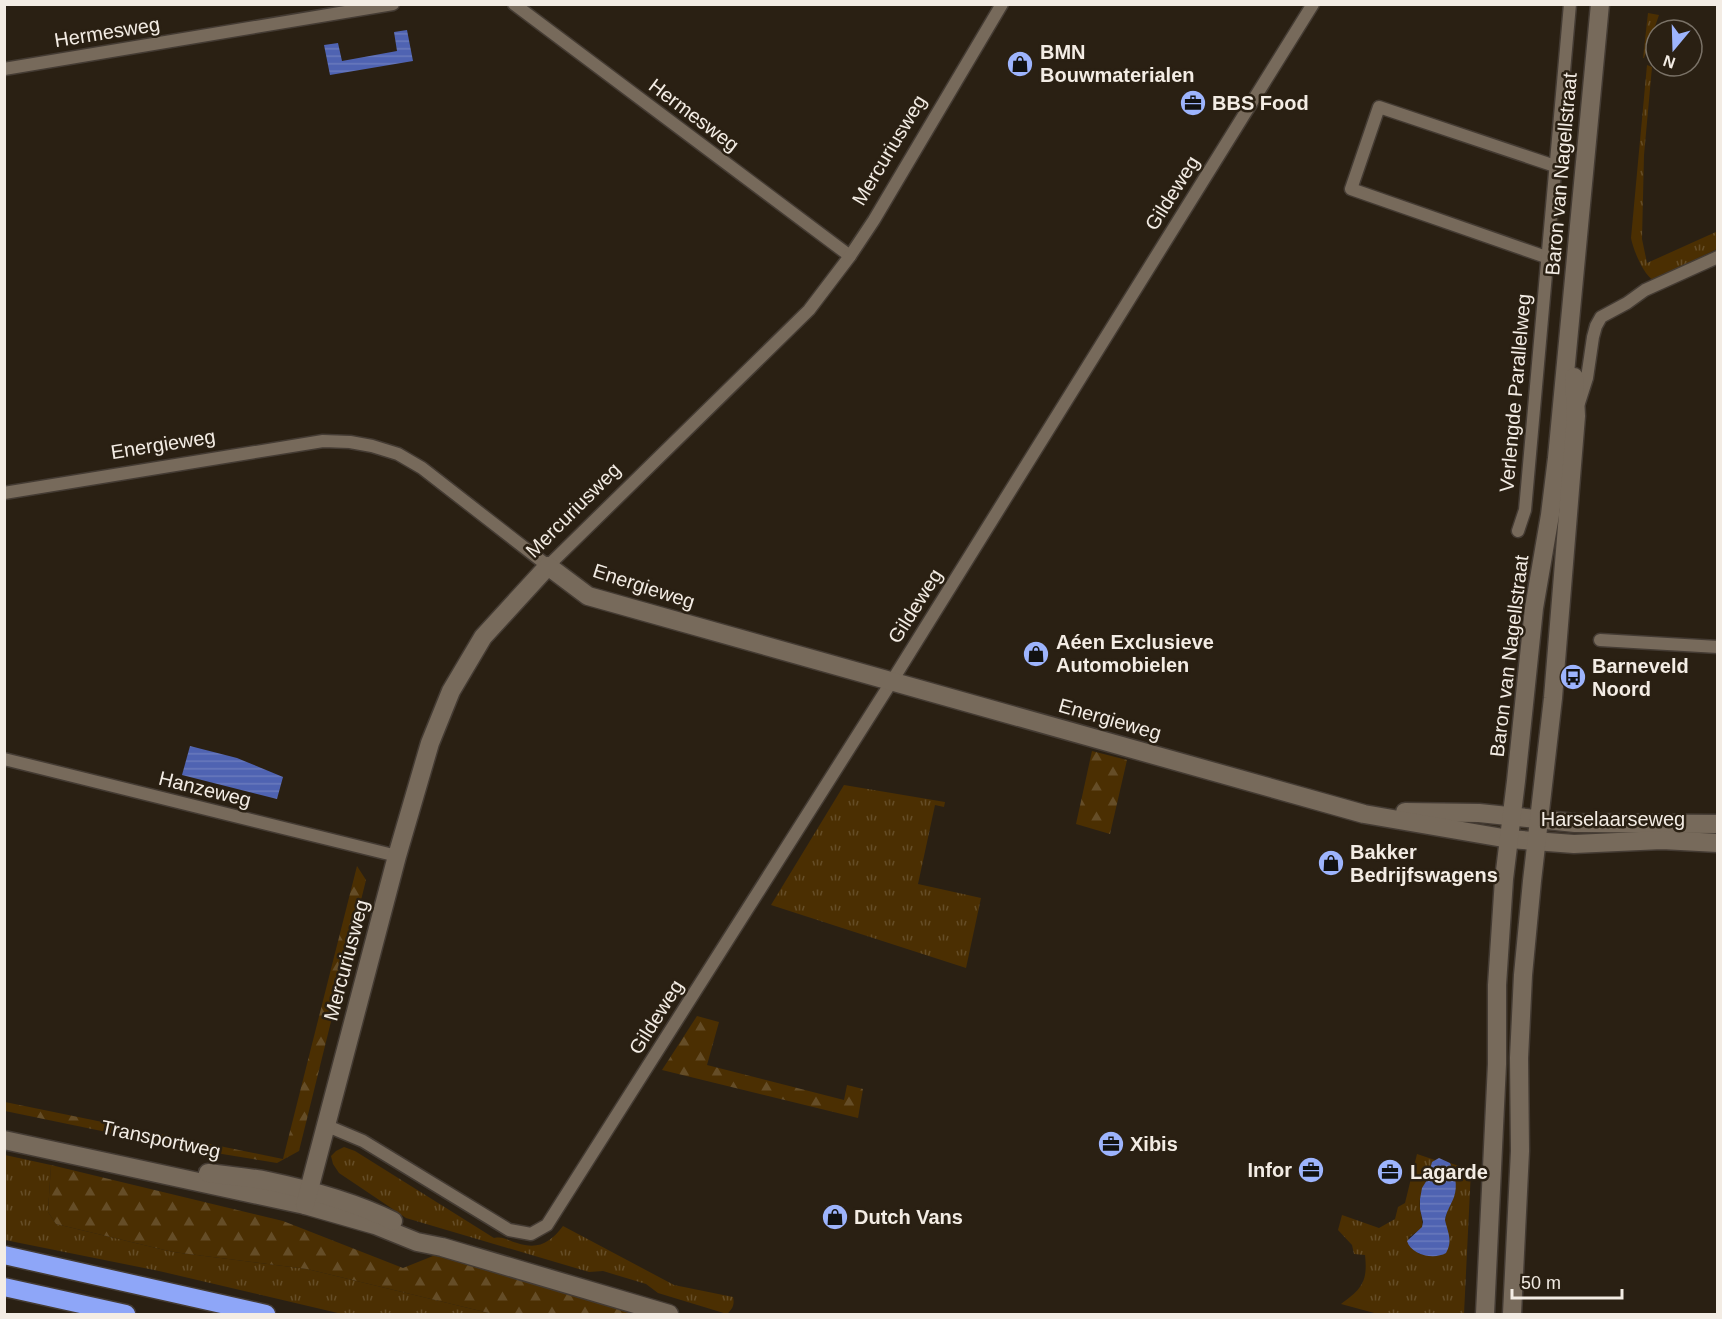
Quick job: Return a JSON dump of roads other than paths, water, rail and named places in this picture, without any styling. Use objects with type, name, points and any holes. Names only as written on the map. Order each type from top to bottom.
[{"type":"highway","points":[[4,1255],[266,1314]]},
{"type":"highway","points":[[4,1287],[126,1314]]},
{"type":"street","name":"Hermesweg","points":[[4,69],[393,4]]},
{"type":"street","name":"Hermesweg","points":[[514,4],[850,256]]},
{"type":"street","name":"Mercuriusweg","points":[[306,1198],[397,856],[430,743],[451,691],[483,637],[548,566],[809,310],[874,220],[1002,4]]},
{"type":"street","name":"Gildeweg","points":[[325,1125],[363,1141],[509,1230],[531,1234],[548,1225],[892,681],[1313,4]]},
{"type":"street","name":"Verlengde Parallelweg","points":[[1518,531],[1525,510],[1570,4]]},
{"type":"street","name":"Baron van Nagellstraat","points":[[1485,1314],[1495,1104],[1497,985],[1504,879],[1534,608],[1551,515],[1600,4]]},
{"type":"street","name":"Baron van Nagellstraat","points":[[1512,1314],[1520,1151],[1520,1034],[1523,975],[1553,698],[1576,416],[1574,377],[1609,4]]},
{"type":"street","points":[[1546,257],[1351,189],[1379,107],[1555,166]]},
{"type":"street","name":"Baron van Nagellstraat","points":[[1576,416],[1587,378],[1593,337],[1601,317],[1627,303],[1644,290],[1718,257]]},
{"type":"street","name":"Energieweg","points":[[4,493],[323,441],[372,446],[398,454],[422,468],[588,596],[1364,814],[1509,839]]},
{"type":"street","points":[[1600,640],[1718,647]]},
{"type":"street","name":"Hanzeweg","points":[[4,759],[397,856]]},
{"type":"street","name":"Energieweg","points":[[1297,796],[1405,812],[1479,813],[1512,817]]},
{"type":"street","name":"Harselaarseweg","points":[[1512,817],[1575,823],[1718,824]]},
{"type":"street","name":"Harselaarseweg","points":[[1509,839],[1574,844],[1662,840],[1718,843]]},
{"type":"street","name":"Transportweg","points":[[4,1129],[187,1169],[268,1181],[306,1198]]},
{"type":"street","name":"Transportweg","points":[[4,1140],[306,1198]]},
{"type":"street","points":[[306,1198],[354,1204],[442,1247],[669,1314]]},
{"type":"water","points":[[407,30],[413,61],[330,75],[324,45],[338,43],[342,61],[397,51],[394,32]]},
{"type":"water","points":[[190,746],[237,758],[283,777],[277,799],[182,775]]},
{"type":"water","points":[[1439,1158],[1450,1163],[1455,1175],[1456,1188],[1445,1220],[1449,1237],[1448,1249],[1441,1255],[1429,1256],[1413,1250],[1407,1241],[1422,1227],[1420,1199],[1422,1188],[1432,1162]]},
{"type":"place","name":"BMN Bouwmaterialen","points":[[1020,64]]},
{"type":"place","name":"BBS Food","points":[[1193,103]]},
{"type":"place","name":"Aéen Exclusieve Automobielen","points":[[1036,654]]},
{"type":"place","name":"Barneveld Noord","points":[[1573,677]]},
{"type":"place","name":"Bakker Bedrijfswagens","points":[[1331,863]]},
{"type":"place","name":"Xibis","points":[[1111,1144]]},
{"type":"place","name":"Infor","points":[[1311,1170]]},
{"type":"place","name":"Lagarde","points":[[1390,1172]]},
{"type":"place","name":"Dutch Vans","points":[[835,1217]]}]
